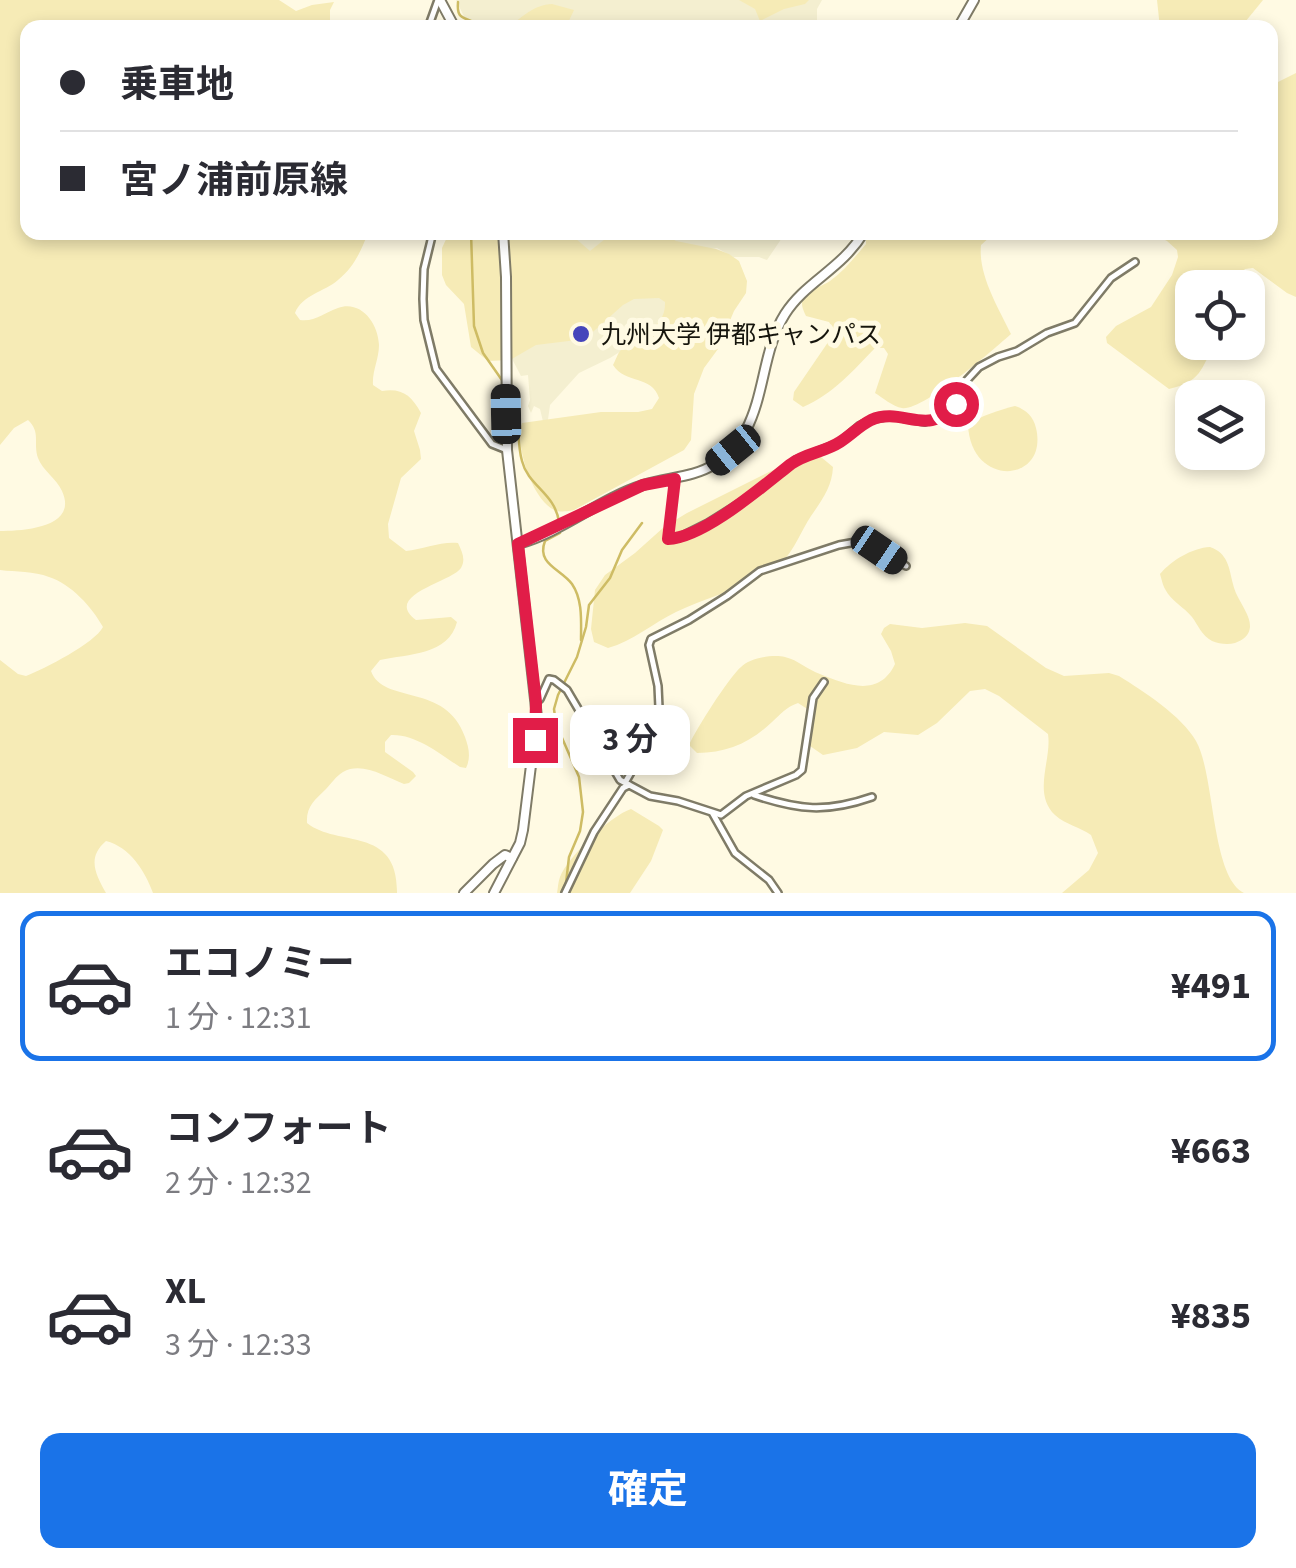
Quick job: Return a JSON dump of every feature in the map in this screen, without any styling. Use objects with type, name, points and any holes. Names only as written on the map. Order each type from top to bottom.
[{"type":"main road","points":[[494,893],[523,830],[537,718],[507,450],[504,240]]},
{"type":"main road","points":[[518,544],[643,485],[700,472],[733,450],[752,418],[782,318],[792,304],[848,256],[859,240]]},
{"type":"main road","points":[[464,893],[493,864],[505,856],[512,858]]},
{"type":"street","points":[[431,240],[424,269],[423,300],[436,369],[492,444],[507,450]]},
{"type":"street","points":[[675,479],[668,539],[678,538],[718,517],[796,460],[838,443],[874,419],[890,416],[925,422],[945,415],[979,367],[1074,323],[1110,278],[1136,262]]},
{"type":"street","points":[[565,893],[594,832],[627,783],[654,732],[659,708],[651,639],[689,620],[760,571],[839,545],[870,545],[906,566]]},
{"type":"street","points":[[536,702],[549,680],[560,685],[567,690],[620,780],[650,796],[724,814],[751,794],[802,770],[813,698],[824,682]]},
{"type":"street","points":[[751,794],[822,810],[872,797]]},
{"type":"street","points":[[713,814],[736,853],[769,880],[778,893]]},
{"type":"shaded area","points":[[0,0],[279,0],[296,11],[334,2],[330,20],[20,20],[20,240],[365,240],[348,270],[303,302],[295,313],[305,320],[346,306],[361,310],[378,337],[373,385],[382,391],[405,394],[421,413],[414,431],[421,459],[401,478],[388,524],[389,538],[406,551],[458,543],[463,559],[461,568],[407,603],[416,620],[451,617],[457,622],[453,633],[437,647],[380,660],[371,671],[388,688],[444,708],[465,737],[469,757],[466,768],[460,767],[419,741],[391,735],[385,742],[385,752],[416,776],[404,784],[366,769],[343,772],[312,804],[307,823],[377,848],[388,857],[395,871],[397,893],[153,893],[136,861],[106,841],[96,853],[95,866],[106,893],[0,893],[0,660],[26,676],[80,648],[103,627],[80,597],[57,580],[0,570],[0,531],[46,525],[63,513],[65,503],[60,487],[38,458],[36,433],[28,420],[14,428],[0,445]]},
{"type":"shaded area","points":[[456,0],[822,0],[817,20],[466,20]]},
{"type":"shaded area","points":[[739,0],[809,0],[762,20],[755,9]]},
{"type":"shaded area","points":[[1157,0],[1263,0],[1247,20],[1159,20]]},
{"type":"shaded area","points":[[546,5],[574,10],[569,20],[518,20],[534,9]]},
{"type":"shaded area","points":[[1296,73],[1296,297],[1265,277],[1265,270],[1175,270],[1175,360],[1206,360],[1192,380],[1175,380],[1175,387],[1169,389],[1107,343],[1106,337],[1116,326],[1151,307],[1172,275],[1177,250],[1165,240],[1278,240],[1278,82]]},
{"type":"shaded area","points":[[446,240],[577,240],[590,251],[604,240],[674,240],[716,249],[739,261],[747,281],[746,293],[704,368],[694,394],[691,440],[684,450],[574,510],[557,511],[540,497],[527,472],[521,445],[522,423],[652,409],[659,398],[656,391],[613,365],[627,344],[661,319],[665,302],[659,298],[634,299],[585,339],[536,345],[510,360],[488,361],[471,347],[464,304],[442,275],[442,248]]},
{"type":"shaded area","name":"九州大学 伊都キャンパス","points":[[516,240],[781,240],[767,260],[733,257],[717,248],[688,252],[695,305],[579,373],[550,405],[546,434],[540,409],[534,406],[531,413],[528,406],[528,375],[521,376],[510,355]]},
{"type":"shaded area","points":[[866,240],[987,240],[981,245],[983,268],[1011,334],[958,378],[912,407],[891,404],[875,393],[888,354],[884,348],[875,348],[833,389],[803,407],[793,400],[794,392],[835,332],[829,322],[806,316],[803,298],[830,281]]},
{"type":"shaded area","points":[[1015,406],[1033,420],[1037,446],[1031,460],[1021,468],[994,469],[972,446],[968,425]]},
{"type":"shaded area","points":[[821,457],[833,467],[828,487],[782,562],[759,578],[676,612],[617,645],[608,648],[594,642],[591,629],[595,590],[605,575],[687,513],[771,471],[801,459]]},
{"type":"shaded area","points":[[1210,547],[1227,562],[1250,622],[1247,635],[1235,643],[1218,643],[1206,636],[1168,593],[1160,574],[1183,556]]},
{"type":"shaded area","points":[[965,623],[987,626],[1046,668],[1064,676],[1119,676],[1181,722],[1202,756],[1225,867],[1244,893],[1062,893],[1089,870],[1098,853],[1091,835],[1059,818],[1048,806],[1044,787],[1048,734],[985,689],[970,691],[937,723],[918,735],[884,732],[857,748],[823,755],[810,746],[809,710],[798,703],[738,745],[697,753],[689,745],[729,681],[750,661],[785,657],[841,682],[871,685],[888,675],[895,664],[881,634],[890,624],[922,628]]},
{"type":"shaded area","points":[[631,809],[663,830],[651,861],[630,893],[557,893],[564,869],[580,849],[601,828]]},
{"type":"waterway","points":[[458,2],[459,13],[468,20]]},
{"type":"waterway","points":[[471,240],[474,326],[483,353],[504,383]]},
{"type":"waterway","points":[[509,390],[516,407],[525,470],[552,504],[559,522]]},
{"type":"waterway","points":[[561,893],[583,812],[579,777],[556,724],[554,709],[577,657],[589,605],[642,523]]},
{"type":"waterway","points":[[559,530],[545,541],[544,555],[576,590],[581,640]]},
{"type":"place","name":"九州大学 伊都キャンパス","points":[[581,334]]},
{"type":"route","points":[[535,740],[536,702],[518,544],[643,485],[675,479],[668,539],[678,538],[729,510],[796,460],[838,443],[859,426],[882,416],[925,422],[938,419],[956,404]]}]
